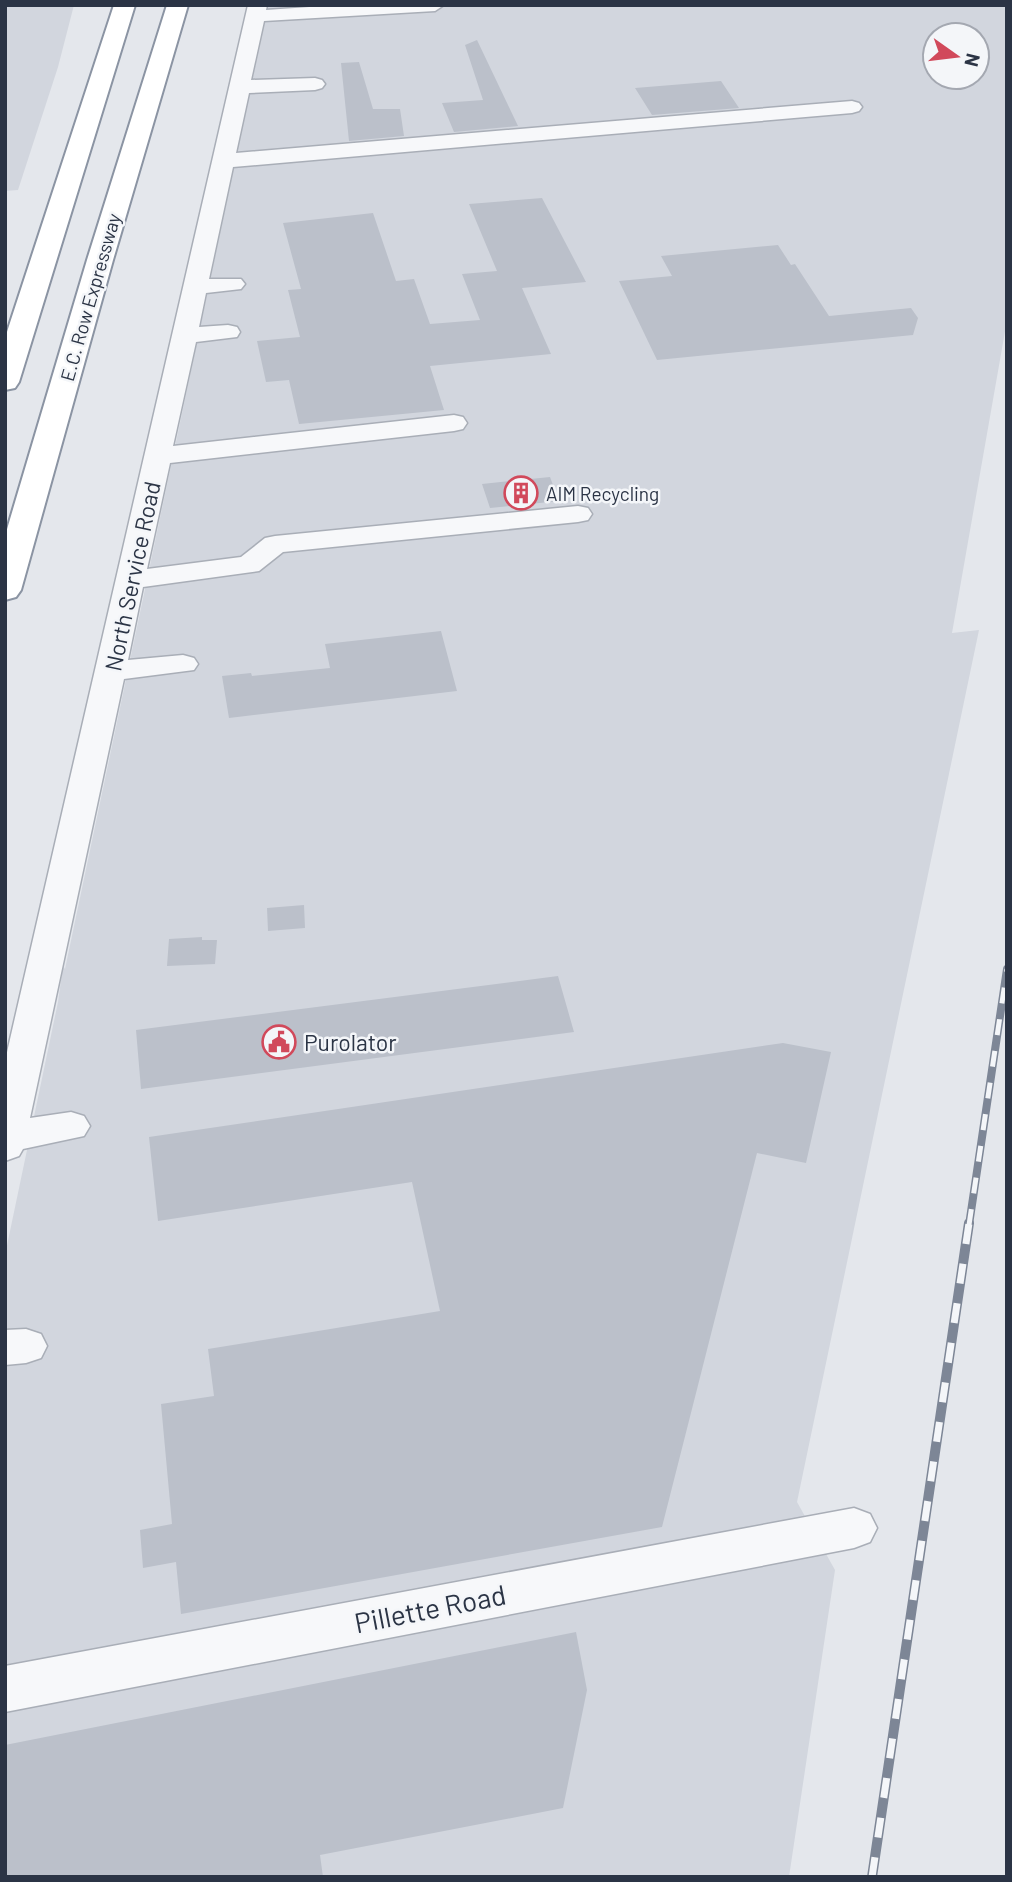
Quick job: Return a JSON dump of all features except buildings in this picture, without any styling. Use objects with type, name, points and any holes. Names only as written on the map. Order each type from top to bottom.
[{"type":"highway","points":[[113,38],[117,5]]},
{"type":"highway","points":[[5,382],[125,5]]},
{"type":"highway","name":"E.C. Row Expressway","points":[[5,590],[100,260],[178,5]]},
{"type":"highway","points":[[171,34],[184,5]]},
{"type":"street","points":[[257,10],[435,5]]},
{"type":"street","name":"North Service Road","points":[[6,1142],[257,10]]},
{"type":"street","points":[[240,87],[315,84]]},
{"type":"street","points":[[223,161],[852,107]]},
{"type":"street","points":[[196,287],[233,284]]},
{"type":"street","points":[[185,336],[228,332]]},
{"type":"street","points":[[158,456],[454,423]]},
{"type":"street","points":[[131,580],[249,565],[275,544],[578,514]]},
{"type":"street","points":[[111,671],[183,664]]},
{"type":"street","points":[[6,1142],[71,1126]]},
{"type":"street","name":"Pillette Road","points":[[5,1689],[854,1528]]},
{"type":"shaded area","points":[[5,5],[74,5],[58,67],[18,190],[5,191]]},
{"type":"shaded area","points":[[268,5],[1007,5],[1007,320],[952,633],[979,630],[797,1502],[835,1570],[789,1877],[5,1877],[5,1255],[58,1002],[63,966],[65,969]]},
{"type":"railway","points":[[969,1225],[1007,969]]},
{"type":"railway","points":[[872,1877],[969,1223]]},
{"type":"place","name":"AIM Recycling","points":[[521,493]]},
{"type":"place","name":"Purolator","points":[[279,1042]]}]
